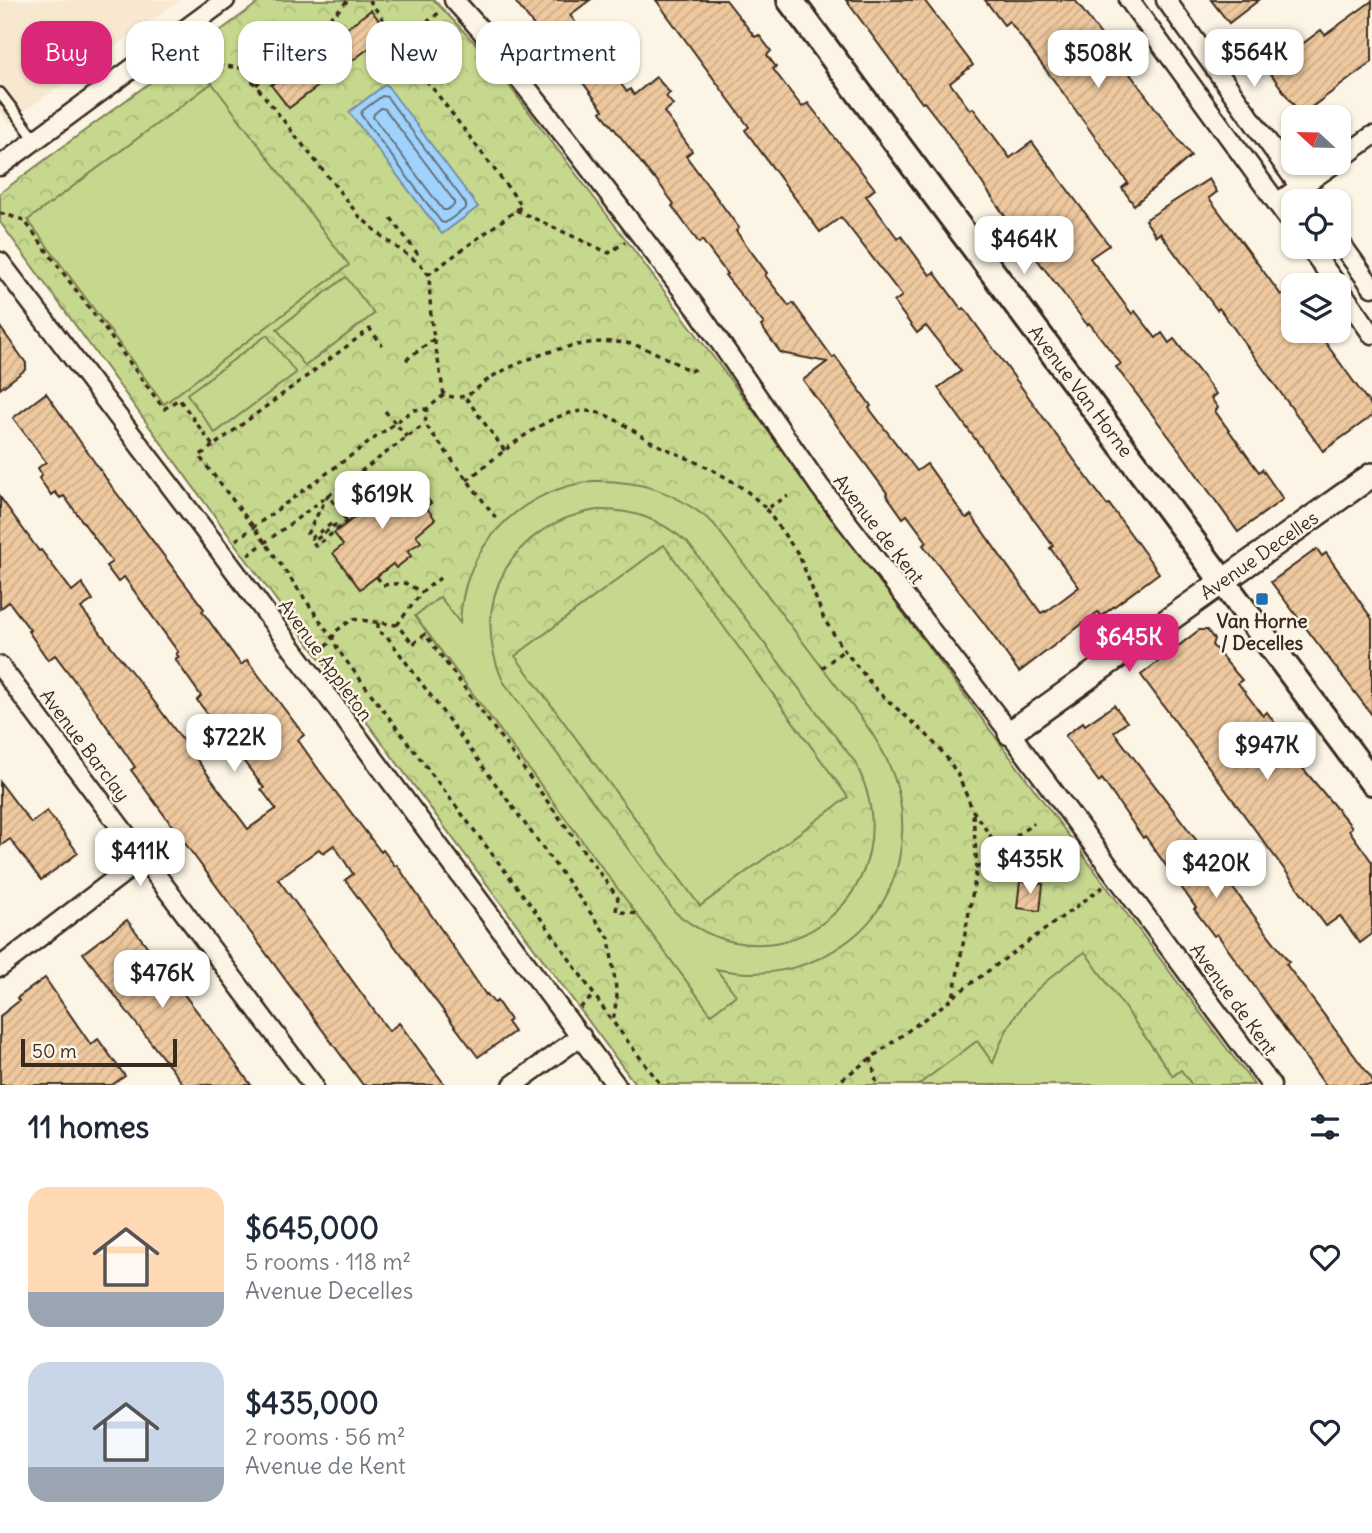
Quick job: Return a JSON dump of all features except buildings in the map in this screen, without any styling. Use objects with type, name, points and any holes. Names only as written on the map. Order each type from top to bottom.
[{"type":"main road","name":"Avenue Van Horne","points":[[790,0],[1372,782]]},
{"type":"street","points":[[0,166],[225,0]]},
{"type":"street","points":[[1129,0],[1281,208]]},
{"type":"street","points":[[1166,0],[1301,189]]},
{"type":"street","name":"Avenue de Kent","points":[[449,5],[480,29],[697,309],[820,487],[1010,733],[1271,1085]]},
{"type":"street","points":[[1351,151],[1372,136]]},
{"type":"street","points":[[1310,189],[1323,175]]},
{"type":"street","points":[[1277,203],[1281,202]]},
{"type":"street","points":[[1351,258],[1372,287]]},
{"type":"street","name":"Avenue Appleton","points":[[0,262],[220,551],[616,1085]]},
{"type":"street","points":[[1351,305],[1372,334]]},
{"type":"street","name":"Avenue Decelles","points":[[1010,733],[1372,475]]},
{"type":"street","name":"Avenue Barclay","points":[[0,666],[313,1085]]},
{"type":"street","points":[[0,967],[143,858]]},
{"type":"street","points":[[513,1085],[580,1036]]},
{"type":"lane","points":[[0,93],[35,139]]},
{"type":"path","points":[[324,21],[334,15],[348,0]]},
{"type":"path","points":[[369,0],[384,21]]},
{"type":"path","points":[[428,21],[449,5]]},
{"type":"path","points":[[429,275],[522,206],[430,84]]},
{"type":"path","points":[[256,85],[359,216],[377,233],[415,259],[429,275],[434,339],[444,395]]},
{"type":"path","points":[[516,210],[609,253],[627,241]]},
{"type":"path","points":[[0,212],[24,220],[164,410],[179,399],[213,446]]},
{"type":"path","points":[[391,218],[417,253],[415,259]]},
{"type":"path","points":[[382,345],[370,328],[199,456],[265,542],[338,650],[508,875],[661,1085]]},
{"type":"path","points":[[406,360],[434,339]]},
{"type":"path","points":[[444,395],[466,397],[507,369],[545,354],[590,344],[627,344],[646,349],[690,371],[695,369]]},
{"type":"path","points":[[236,540],[413,410],[427,409],[444,395]]},
{"type":"path","points":[[466,397],[505,451]]},
{"type":"path","points":[[427,409],[425,424],[496,518]]},
{"type":"path","points":[[386,411],[407,437]]},
{"type":"path","points":[[467,480],[551,420],[575,412],[593,411],[616,419],[651,441],[727,478],[752,494],[799,555],[824,619],[844,650],[878,692],[926,734],[945,755],[958,775],[973,811],[999,848]]},
{"type":"path","points":[[248,555],[425,424]]},
{"type":"path","points":[[328,495],[348,522],[316,546],[313,542],[335,525],[334,522],[311,538],[307,534],[328,495]]},
{"type":"path","points":[[766,509],[788,496]]},
{"type":"path","points":[[376,577],[383,585],[405,583],[422,592]]},
{"type":"path","points":[[397,625],[422,592],[440,578]]},
{"type":"path","points":[[316,653],[333,639],[336,631],[353,619],[397,625],[413,644],[425,634],[618,898],[616,911],[637,914]]},
{"type":"path","points":[[379,623],[378,632],[386,635],[609,938],[617,996],[613,1022]]},
{"type":"path","points":[[822,667],[844,650]]},
{"type":"path","points":[[953,998],[977,869],[973,811]]},
{"type":"path","points":[[977,869],[999,848],[1034,823]]},
{"type":"path","points":[[834,1085],[1117,877]]},
{"type":"path","points":[[580,1009],[594,995]]},
{"type":"path","points":[[871,1058],[877,1085]]},
{"type":"shaded area","points":[[0,0],[180,0],[151,21],[126,21],[126,39],[112,49],[112,21],[21,21],[21,84],[63,84],[8,123],[0,113]]},
{"type":"green space","points":[[262,0],[434,0],[454,21],[366,21],[366,84],[462,84],[462,30],[476,44],[476,84],[508,84],[1254,1085],[636,1085],[0,222],[0,193],[148,84],[224,84],[224,28]]},
{"type":"green space","points":[[213,84],[349,265],[164,404],[28,220]]},
{"type":"green space","points":[[346,277],[374,314],[305,366],[277,329]]},
{"type":"green space","points":[[267,335],[296,373],[215,433],[187,394]]},
{"type":"green space","points":[[592,481],[642,485],[671,495],[713,523],[866,724],[892,772],[900,799],[902,827],[897,869],[885,899],[866,925],[827,955],[792,968],[755,973],[716,969],[736,995],[711,1014],[415,616],[440,597],[460,623],[463,595],[471,570],[499,527],[519,510],[565,487]],"holes":[[[597,510],[645,517],[666,527],[687,542],[855,762],[870,808],[869,851],[855,889],[829,918],[796,937],[757,944],[716,937],[675,912],[503,681],[493,652],[491,623],[495,596],[505,571],[520,549],[541,531],[567,518]]]},
{"type":"green space","points":[[664,545],[848,797],[700,906],[515,656]]},
{"type":"green space","points":[[1085,952],[1173,1076],[1181,1070],[1192,1085],[918,1085],[977,1041],[993,1063],[1008,1027],[1028,999],[1053,975]]},
{"type":"water","points":[[386,84],[478,207],[442,234],[349,112]]},
{"type":"place","name":"Van Horne / Decelles","points":[[1262,599]]}]
